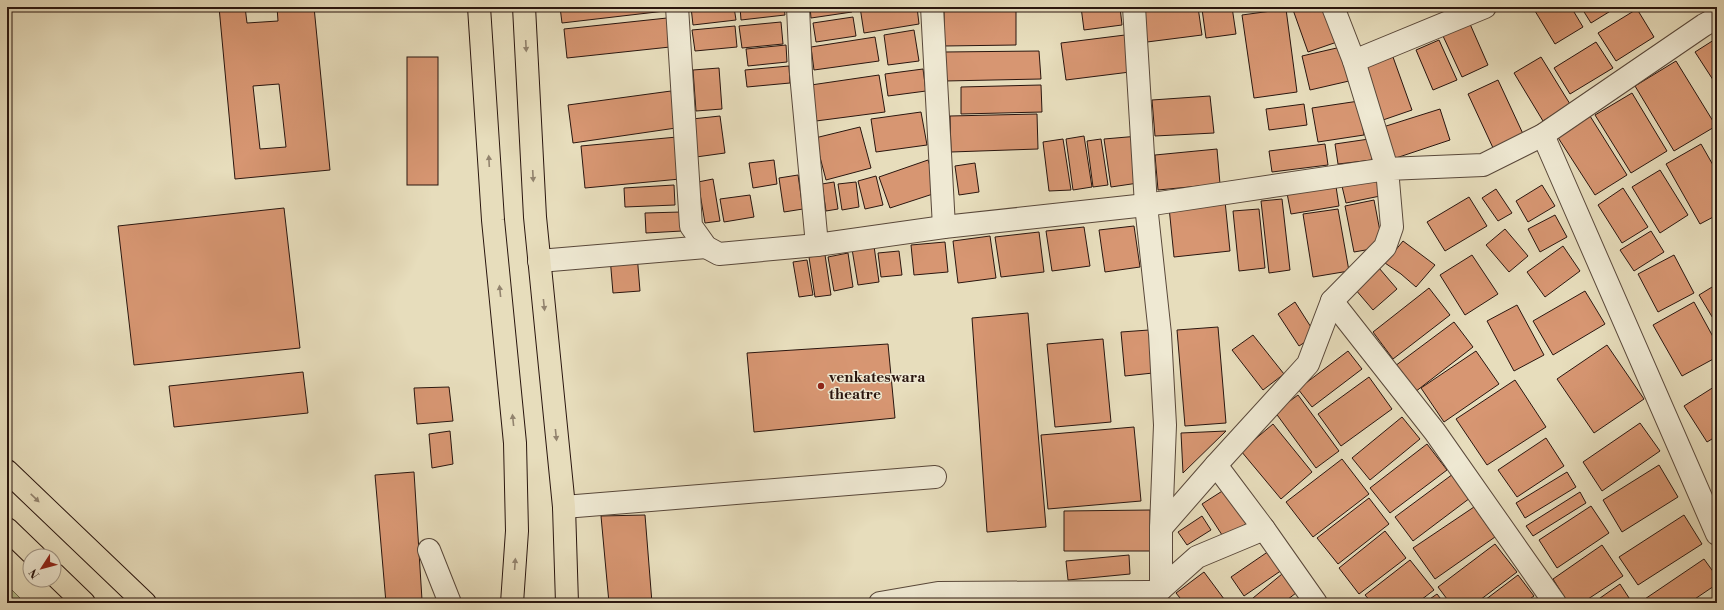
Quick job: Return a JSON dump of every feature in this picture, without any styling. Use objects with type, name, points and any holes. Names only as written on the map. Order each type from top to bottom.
[{"type":"main road","points":[[479,7],[493,220],[515,443],[517,531],[512,603]]},
{"type":"main road","points":[[524,7],[535,217],[564,507],[567,603]]},
{"type":"main road","points":[[7,471],[145,603]]},
{"type":"main road","points":[[7,529],[27,548]]},
{"type":"main road","points":[[62,582],[84,603]]},
{"type":"street","points":[[677,7],[691,226],[706,247],[719,254],[817,245],[944,227],[1146,205],[1387,169],[1483,165],[1543,135],[1704,25],[1717,18]]},
{"type":"street","points":[[798,7],[802,74],[817,245]]},
{"type":"street","points":[[932,7],[944,227]]},
{"type":"street","points":[[1134,7],[1146,205],[1160,334],[1165,425],[1160,528],[1149,595]]},
{"type":"street","points":[[1160,528],[1308,364],[1332,301],[1386,247],[1392,227],[1387,169],[1354,61],[1333,7]]},
{"type":"street","points":[[1354,61],[1485,7]]},
{"type":"street","points":[[1543,135],[1717,534]]},
{"type":"street","points":[[539,261],[706,247]]},
{"type":"street","points":[[1332,301],[1435,432],[1555,603]]},
{"type":"street","points":[[1216,465],[1264,529],[1316,603]]},
{"type":"street","points":[[564,507],[935,477]]},
{"type":"street","points":[[880,603],[938,593],[1149,595],[1197,557],[1264,529]]},
{"type":"street","points":[[429,550],[450,603]]},
{"type":"green space","points":[[7,585],[25,603],[7,603]]},
{"type":"building","points":[[219,7],[245,7],[247,23],[278,21],[277,7],[314,7],[330,170],[235,179]],"holes":[[[279,84],[286,147],[260,149],[253,86]]]},
{"type":"building","points":[[560,7],[665,7],[665,11],[562,23]]},
{"type":"building","points":[[691,7],[734,7],[736,20],[693,25]]},
{"type":"building","points":[[740,7],[784,7],[785,15],[741,20]]},
{"type":"building","points":[[810,7],[852,7],[852,12],[811,18]]},
{"type":"building","points":[[860,7],[917,7],[919,24],[864,33]]},
{"type":"building","points":[[944,7],[1016,7],[1016,45],[944,46]]},
{"type":"building","points":[[1081,7],[1120,7],[1122,25],[1084,30]]},
{"type":"building","points":[[1162,7],[1198,7],[1202,35],[1147,42],[1143,9]]},
{"type":"building","points":[[1232,7],[1236,34],[1206,38],[1202,9]]},
{"type":"building","points":[[1292,7],[1325,7],[1337,42],[1308,52]]},
{"type":"building","points":[[1542,7],[1571,7],[1583,27],[1555,44],[1535,11]]},
{"type":"building","points":[[1581,7],[1617,7],[1591,23]]},
{"type":"building","points":[[1286,9],[1297,92],[1254,98],[1242,15]]},
{"type":"building","points":[[1637,9],[1654,37],[1616,61],[1598,33]]},
{"type":"building","points":[[853,17],[856,36],[816,42],[813,23]]},
{"type":"building","points":[[667,18],[670,47],[567,58],[564,29]]},
{"type":"building","points":[[781,22],[783,44],[742,48],[739,26]]},
{"type":"building","points":[[1470,24],[1488,65],[1462,77],[1443,36]]},
{"type":"building","points":[[735,26],[737,47],[695,51],[692,30]]},
{"type":"building","points":[[914,30],[919,61],[888,65],[884,35]]},
{"type":"building","points":[[1125,35],[1130,72],[1066,80],[1061,43]]},
{"type":"building","points":[[875,37],[879,61],[814,70],[811,47]]},
{"type":"building","points":[[1717,38],[1717,86],[1695,52]]},
{"type":"building","points":[[1439,40],[1457,80],[1433,90],[1416,50]]},
{"type":"building","points":[[1596,42],[1613,68],[1570,94],[1554,68]]},
{"type":"building","points":[[786,45],[787,62],[748,66],[746,49]]},
{"type":"building","points":[[1341,47],[1349,81],[1310,90],[1302,56]]},
{"type":"building","points":[[1039,51],[1041,79],[945,81],[944,52]]},
{"type":"building","points":[[407,57],[438,57],[438,185],[407,185]]},
{"type":"building","points":[[1393,57],[1412,110],[1383,120],[1364,67]]},
{"type":"building","points":[[1541,57],[1570,104],[1543,121],[1514,73]]},
{"type":"building","points":[[1676,61],[1716,126],[1674,151],[1635,86]]},
{"type":"building","points":[[789,66],[790,83],[747,87],[745,70]]},
{"type":"building","points":[[719,68],[722,109],[696,111],[693,70]]},
{"type":"building","points":[[923,69],[926,91],[888,96],[885,74]]},
{"type":"building","points":[[879,75],[885,112],[816,121],[811,85]]},
{"type":"building","points":[[1498,80],[1524,136],[1494,150],[1468,94]]},
{"type":"building","points":[[1041,85],[1042,112],[961,114],[961,87]]},
{"type":"building","points":[[671,91],[676,128],[573,143],[568,105]]},
{"type":"building","points":[[1632,93],[1667,151],[1631,173],[1595,115]]},
{"type":"building","points":[[1210,96],[1214,133],[1155,136],[1152,100]]},
{"type":"building","points":[[1359,101],[1364,135],[1318,142],[1312,108]]},
{"type":"building","points":[[1304,104],[1307,125],[1269,130],[1266,109]]},
{"type":"building","points":[[1440,109],[1450,140],[1393,159],[1383,127]]},
{"type":"building","points":[[921,112],[927,145],[876,152],[871,119]]},
{"type":"building","points":[[1037,114],[1038,149],[951,152],[950,116]]},
{"type":"building","points":[[720,116],[725,153],[696,157],[692,119]]},
{"type":"building","points":[[1590,116],[1627,175],[1595,195],[1557,136]]},
{"type":"building","points":[[860,127],[871,168],[826,180],[815,138]]},
{"type":"building","points":[[1084,136],[1092,187],[1073,190],[1066,139]]},
{"type":"building","points":[[1139,136],[1145,182],[1111,187],[1104,139]]},
{"type":"building","points":[[677,137],[680,179],[585,188],[581,146]]},
{"type":"building","points":[[1063,139],[1071,190],[1049,191],[1043,142]]},
{"type":"building","points":[[1101,139],[1108,185],[1093,187],[1087,141]]},
{"type":"building","points":[[1369,139],[1372,160],[1338,164],[1335,144]]},
{"type":"building","points":[[1325,144],[1328,165],[1272,172],[1269,151]]},
{"type":"building","points":[[1701,144],[1717,172],[1717,215],[1700,224],[1666,164]]},
{"type":"building","points":[[1217,149],[1220,184],[1158,190],[1155,155]]},
{"type":"building","points":[[774,160],[777,184],[753,188],[749,163]]},
{"type":"building","points":[[928,160],[939,192],[890,208],[879,177]]},
{"type":"building","points":[[975,163],[979,192],[959,195],[955,166]]},
{"type":"building","points":[[1660,170],[1688,215],[1660,233],[1632,187]]},
{"type":"building","points":[[798,175],[803,209],[784,212],[779,178]]},
{"type":"building","points":[[1381,175],[1385,195],[1346,203],[1341,182]]},
{"type":"building","points":[[876,176],[883,205],[865,209],[858,181]]},
{"type":"building","points":[[713,179],[720,221],[705,223],[698,182]]},
{"type":"building","points":[[1335,180],[1339,206],[1291,214],[1286,188]]},
{"type":"building","points":[[834,182],[838,209],[826,211],[822,184]]},
{"type":"building","points":[[856,182],[859,207],[842,210],[838,184]]},
{"type":"building","points":[[674,185],[675,205],[625,207],[624,188]]},
{"type":"building","points":[[1542,185],[1555,206],[1528,222],[1516,201]]},
{"type":"building","points":[[1623,188],[1648,227],[1622,243],[1598,205]]},
{"type":"building","points":[[1496,189],[1512,213],[1498,221],[1482,198]]},
{"type":"building","points":[[750,195],[754,217],[724,222],[720,199]]},
{"type":"building","points":[[1469,197],[1487,226],[1445,251],[1427,222]]},
{"type":"building","points":[[1282,199],[1290,270],[1269,273],[1261,201]]},
{"type":"building","points":[[1374,200],[1383,247],[1354,252],[1345,206]]},
{"type":"building","points":[[1225,201],[1230,251],[1174,257],[1169,207]]},
{"type":"building","points":[[284,208],[300,348],[134,365],[118,226]]},
{"type":"building","points":[[1259,209],[1265,268],[1239,271],[1233,211]]},
{"type":"building","points":[[1338,209],[1349,271],[1313,277],[1303,214]]},
{"type":"building","points":[[681,212],[682,231],[646,233],[645,213]]},
{"type":"building","points":[[1555,215],[1567,237],[1540,252],[1528,229]]},
{"type":"building","points":[[1134,226],[1140,267],[1105,272],[1099,230]]},
{"type":"building","points":[[1084,227],[1090,266],[1052,271],[1046,231]]},
{"type":"building","points":[[1505,229],[1528,256],[1509,272],[1486,245]]},
{"type":"building","points":[[1651,231],[1664,252],[1634,271],[1620,250]]},
{"type":"building","points":[[1039,232],[1044,272],[1001,277],[995,237]]},
{"type":"building","points":[[990,236],[996,278],[958,283],[953,241]]},
{"type":"building","points":[[1403,241],[1435,265],[1416,287],[1385,263]]},
{"type":"building","points":[[945,242],[948,272],[914,275],[911,245]]},
{"type":"building","points":[[874,246],[879,282],[858,285],[852,249]]},
{"type":"building","points":[[1563,246],[1580,271],[1545,297],[1527,272]]},
{"type":"building","points":[[899,251],[902,275],[881,277],[878,253]]},
{"type":"building","points":[[848,253],[853,287],[834,291],[828,257]]},
{"type":"building","points":[[637,254],[640,291],[613,293],[610,257]]},
{"type":"building","points":[[825,255],[831,295],[815,297],[809,257]]},
{"type":"building","points":[[1472,255],[1498,294],[1465,315],[1440,275]]},
{"type":"building","points":[[1674,255],[1694,293],[1658,312],[1638,274]]},
{"type":"building","points":[[807,260],[813,295],[799,297],[793,262]]},
{"type":"building","points":[[1379,268],[1397,289],[1373,310],[1355,289]]},
{"type":"building","points":[[1717,284],[1717,325],[1699,295]]},
{"type":"building","points":[[1429,288],[1450,315],[1393,359],[1373,332]]},
{"type":"building","points":[[1585,291],[1605,324],[1553,355],[1533,321]]},
{"type":"building","points":[[1295,302],[1316,335],[1299,346],[1278,314]]},
{"type":"building","points":[[1694,302],[1717,344],[1717,357],[1682,376],[1653,325]]},
{"type":"building","points":[[1517,305],[1544,355],[1514,371],[1487,321]]},
{"type":"building","points":[[1028,313],[1046,527],[987,532],[972,318]]},
{"type":"building","points":[[1454,322],[1473,347],[1415,392],[1395,366]]},
{"type":"building","points":[[1218,327],[1226,423],[1185,426],[1177,330]]},
{"type":"building","points":[[1149,330],[1153,373],[1125,376],[1121,332]]},
{"type":"building","points":[[1253,335],[1284,374],[1263,390],[1232,350]]},
{"type":"building","points":[[1103,339],[1111,422],[1055,427],[1047,344]]},
{"type":"building","name":"venkateswara theatre","points":[[888,344],[895,418],[754,432],[747,353]]},
{"type":"building","points":[[1607,345],[1644,399],[1594,433],[1557,379]]},
{"type":"building","points":[[1348,351],[1362,369],[1312,407],[1298,389]]},
{"type":"building","points":[[1476,351],[1499,384],[1444,422],[1421,388]]},
{"type":"building","points":[[303,372],[308,413],[174,427],[169,386]]},
{"type":"building","points":[[1369,377],[1392,409],[1341,446],[1318,414]]},
{"type":"building","points":[[1515,380],[1546,427],[1487,465],[1456,419]]},
{"type":"building","points":[[1717,385],[1717,436],[1707,442],[1684,406]]},
{"type":"building","points":[[449,387],[453,421],[417,424],[414,388]]},
{"type":"building","points":[[1298,395],[1339,451],[1316,468],[1275,412]]},
{"type":"building","points":[[1402,417],[1420,439],[1370,480],[1352,458]]},
{"type":"building","points":[[1640,423],[1660,451],[1602,491],[1583,462]]},
{"type":"building","points":[[1273,424],[1312,472],[1281,499],[1241,451]]},
{"type":"building","points":[[1134,427],[1141,501],[1048,509],[1041,435]]},
{"type":"building","points":[[450,431],[453,464],[432,468],[429,434]]},
{"type":"building","points":[[1226,431],[1183,473],[1181,433]]},
{"type":"building","points":[[1546,438],[1564,466],[1517,497],[1498,470]]},
{"type":"building","points":[[1427,444],[1447,470],[1390,513],[1370,488]]},
{"type":"building","points":[[1717,456],[1717,465],[1713,459]]},
{"type":"building","points":[[1342,459],[1369,494],[1313,537],[1286,502]]},
{"type":"building","points":[[1659,465],[1678,497],[1622,532],[1603,500]]},
{"type":"building","points":[[414,472],[422,600],[386,603],[375,475]]},
{"type":"building","points":[[1567,472],[1576,487],[1525,518],[1516,503]]},
{"type":"building","points":[[1453,474],[1470,498],[1413,541],[1395,517]]},
{"type":"building","points":[[1227,488],[1249,522],[1224,538],[1202,504]]},
{"type":"building","points":[[1580,492],[1586,503],[1533,536],[1526,526]]},
{"type":"building","points":[[1369,498],[1389,524],[1338,564],[1317,538]]},
{"type":"building","points":[[1591,506],[1609,533],[1557,568],[1539,540]]},
{"type":"building","points":[[1474,507],[1495,537],[1435,579],[1413,548]]},
{"type":"building","points":[[1150,510],[1150,551],[1064,551],[1064,511]]},
{"type":"building","points":[[645,515],[652,603],[609,603],[601,516]]},
{"type":"building","points":[[1684,515],[1702,544],[1638,585],[1619,557]]},
{"type":"building","points":[[1202,516],[1211,530],[1187,545],[1178,532]]},
{"type":"building","points":[[1385,531],[1406,558],[1359,594],[1339,568]]},
{"type":"building","points":[[1495,544],[1517,572],[1476,603],[1450,603],[1438,587]]},
{"type":"building","points":[[1602,545],[1623,576],[1582,603],[1568,603],[1553,579]]},
{"type":"building","points":[[1269,551],[1282,570],[1244,596],[1231,577]]},
{"type":"building","points":[[1129,555],[1130,574],[1068,580],[1066,561]]},
{"type":"building","points":[[1704,559],[1717,577],[1717,584],[1689,603],[1639,603]]},
{"type":"building","points":[[1410,560],[1434,590],[1417,603],[1372,603],[1365,595]]},
{"type":"building","points":[[1204,572],[1227,603],[1184,603],[1176,593]]},
{"type":"building","points":[[1282,574],[1296,593],[1283,603],[1247,603]]},
{"type":"building","points":[[1518,575],[1534,596],[1524,603],[1481,603]]},
{"type":"building","points":[[1620,584],[1631,601],[1629,603],[1593,603]]},
{"type":"building","points":[[1437,594],[1444,603],[1424,603]]},
{"type":"building","points":[[1166,596],[1171,603],[1157,603]]},
{"type":"building","points":[[1300,599],[1303,603],[1294,603]]},
{"type":"building","points":[[1538,599],[1540,603],[1532,603]]},
{"type":"place","name":"venkateswara theatre","points":[[821,386]]}]
